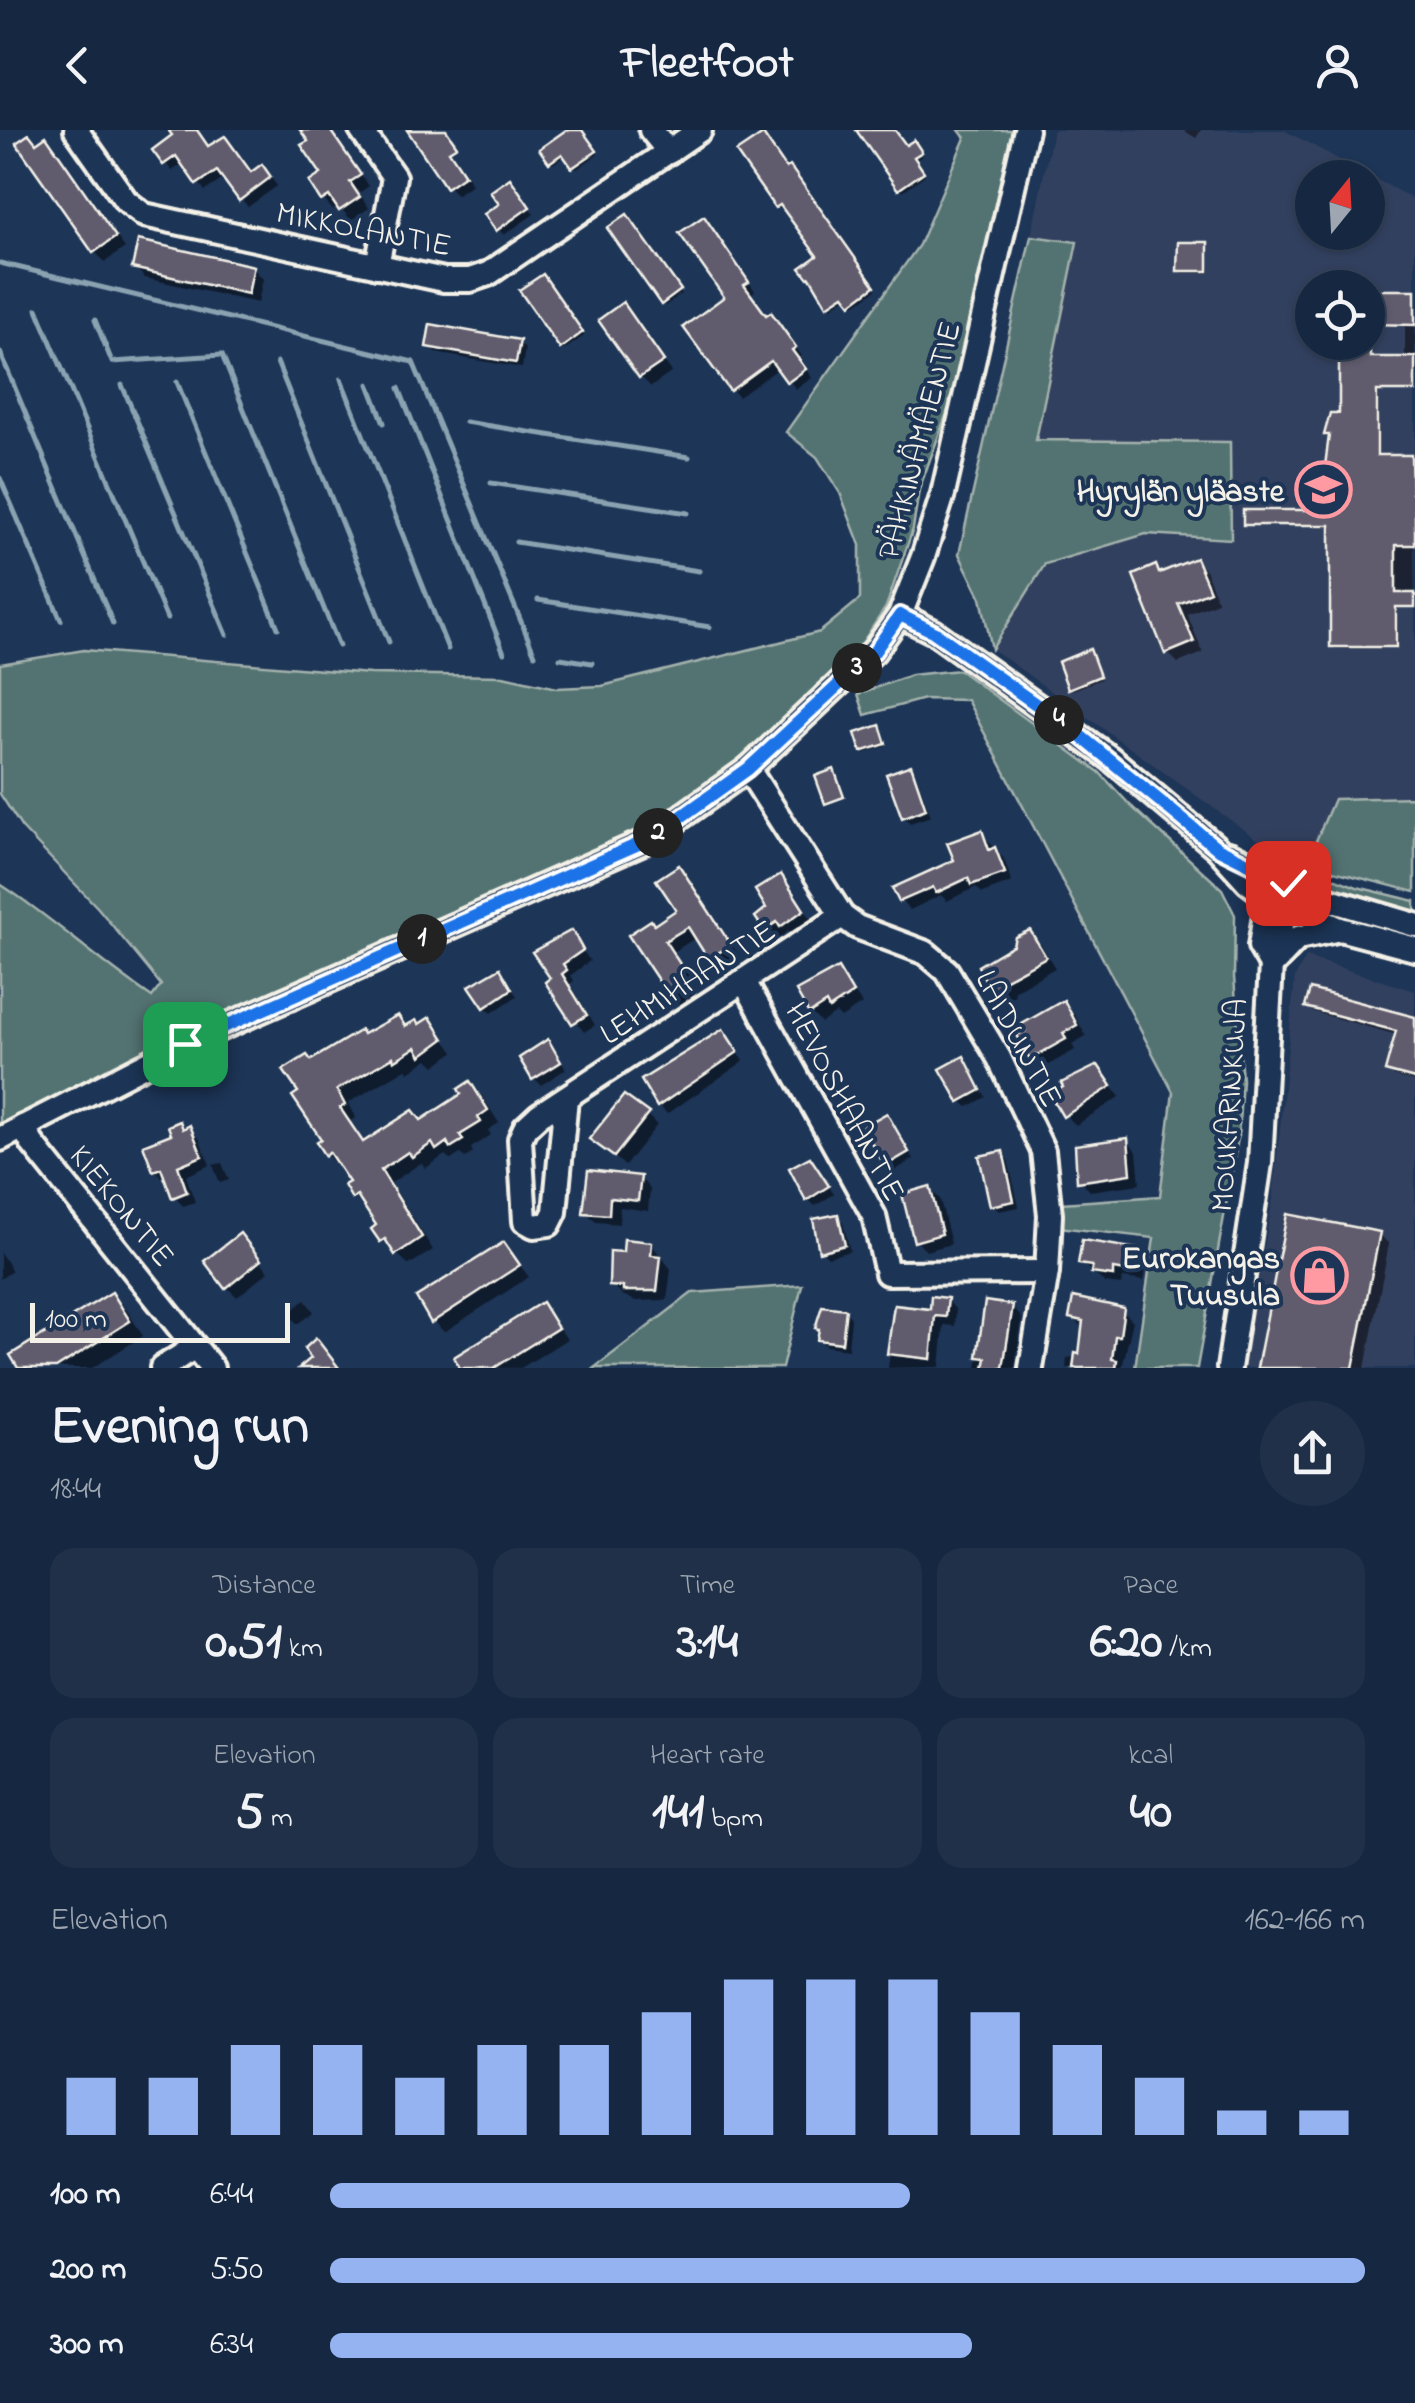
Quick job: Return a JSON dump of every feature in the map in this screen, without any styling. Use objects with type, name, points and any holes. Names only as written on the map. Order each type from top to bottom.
[{"type":"street","name":"MIKKOLANTIE","points":[[76,130],[126,201],[144,215],[444,280],[470,280],[488,274],[700,130]]},
{"type":"street","points":[[361,130],[394,178],[377,266]]},
{"type":"street","points":[[652,130],[669,152]]},
{"type":"street","name":"PÄHKINÄMÄENTIE","points":[[0,1139],[185,1044],[650,839],[748,769],[874,652],[900,615],[943,494],[1026,130]]},
{"type":"street","points":[[900,615],[934,632],[1078,734],[1281,895],[1340,929],[1415,948]]},
{"type":"street","points":[[748,769],[842,916]]},
{"type":"street","points":[[1281,895],[1344,906],[1415,925]]},
{"type":"street","name":"MOUKARINKUJA","points":[[1229,1368],[1260,1164],[1271,965],[1281,895]]},
{"type":"street","name":"LEHMIHAANTIE","points":[[566,1098],[555,1212],[549,1224],[534,1226],[526,1221],[520,1139],[525,1128],[566,1098],[842,916]]},
{"type":"street","name":"LAIDUNTIE","points":[[842,916],[857,927],[926,953],[947,970],[999,1058],[1042,1151],[1050,1215],[1047,1272],[1032,1368]]},
{"type":"street","name":"MOUKARINKUJA","points":[[1271,965],[1298,938],[1340,929]]},
{"type":"street","name":"HEVOSHAANTIE","points":[[744,982],[874,1216],[887,1273],[1047,1272]]},
{"type":"street","name":"KIEKONTIE","points":[[24,1127],[32,1143],[212,1368]]},
{"type":"street","points":[[162,1368],[196,1347]]},
{"type":"shaded area","name":"Hyrylän yläaste","points":[[1053,130],[1284,130],[1340,160],[1295,160],[1295,250],[1385,250],[1385,184],[1415,200],[1415,797],[1334,799],[1306,864],[1268,847],[992,649],[1045,564],[1146,534],[1231,538],[1230,442],[1036,440],[1077,242],[1031,236]]},
{"type":"shaded area","points":[[1306,957],[1415,991],[1415,1368],[1242,1368],[1273,1199],[1295,977]]},
{"type":"green space","points":[[959,130],[1015,130],[956,388],[919,490],[913,529],[886,607],[850,661],[750,752],[657,821],[167,1040],[10,1121],[0,1122],[0,884],[152,997],[161,985],[98,908],[22,828],[0,794],[0,664],[84,650],[370,674],[503,676],[557,688],[602,686],[820,632],[860,599],[860,545],[840,493],[817,457],[786,432],[919,245],[965,138]]},
{"type":"green space","points":[[1031,236],[1077,242],[1036,440],[1230,442],[1231,539],[1146,534],[1045,564],[992,649],[981,598],[959,554]]},
{"type":"green space","points":[[959,670],[1099,772],[1222,889],[1235,915],[1234,977],[1242,1080],[1238,1138],[1197,1368],[1135,1368],[1154,1238],[1049,1226],[1048,1204],[1160,1196],[1173,1092],[967,700],[924,699],[865,715],[858,694],[911,675]]},
{"type":"green space","points":[[1415,797],[1415,892],[1306,864],[1334,799]]},
{"type":"green space","points":[[1277,857],[1357,887],[1415,901],[1415,913],[1335,893],[1271,864]]},
{"type":"green space","points":[[802,1285],[782,1368],[594,1368],[692,1293]]},
{"type":"building","points":[[168,130],[197,130],[208,146],[225,136],[251,172],[262,164],[271,177],[239,201],[217,171],[196,185],[176,156],[163,165],[152,150],[172,135]]},
{"type":"building","points":[[300,130],[330,130],[361,175],[350,182],[360,197],[339,211],[329,196],[321,201],[309,182],[321,174],[301,145],[308,141]]},
{"type":"building","points":[[407,130],[446,130],[457,146],[449,151],[465,175],[446,188]]},
{"type":"building","points":[[566,130],[582,130],[597,151],[572,168],[562,154],[549,163],[539,149]]},
{"type":"building","points":[[856,130],[895,130],[906,145],[914,140],[922,152],[914,157],[924,172],[898,190]]},
{"type":"building","points":[[29,134],[36,143],[46,136],[116,237],[93,253],[16,143]]},
{"type":"building","points":[[763,134],[875,286],[851,304],[844,295],[827,306],[800,268],[817,256],[780,205],[775,208],[736,152]]},
{"type":"building","points":[[510,178],[530,207],[496,231],[484,214],[499,204],[490,192]]},
{"type":"building","points":[[627,214],[681,290],[661,305],[607,228]]},
{"type":"building","points":[[704,216],[749,282],[744,285],[766,315],[771,312],[796,347],[792,350],[806,369],[787,383],[771,361],[730,391],[683,327],[724,297],[679,233]]},
{"type":"building","points":[[138,240],[254,266],[248,294],[132,268]]},
{"type":"building","points":[[1178,242],[1208,242],[1208,271],[1177,271]]},
{"type":"building","points":[[543,274],[583,332],[560,349],[519,290]]},
{"type":"building","points":[[1385,290],[1415,290],[1415,325],[1385,324]]},
{"type":"building","points":[[623,302],[664,361],[639,378],[598,320]]},
{"type":"building","points":[[430,324],[520,340],[516,363],[426,347]]},
{"type":"building","points":[[1415,357],[1415,391],[1377,391],[1377,455],[1411,455],[1415,493],[1415,545],[1396,545],[1396,593],[1415,593],[1415,607],[1396,607],[1396,647],[1330,647],[1330,525],[1243,525],[1243,510],[1330,510],[1330,474],[1324,474],[1329,435],[1324,435],[1330,413],[1339,413],[1339,360]]},
{"type":"building","points":[[1196,558],[1210,591],[1178,604],[1194,642],[1165,654],[1133,575],[1156,565],[1159,573]]},
{"type":"building","points":[[1090,649],[1100,676],[1068,689],[1058,662]]},
{"type":"building","points":[[880,725],[886,744],[861,752],[855,733]]},
{"type":"building","points":[[911,765],[926,809],[902,818],[886,774]]},
{"type":"building","points":[[834,769],[844,797],[825,804],[815,776]]},
{"type":"building","points":[[982,830],[989,850],[995,847],[1005,873],[971,885],[968,878],[936,893],[933,887],[899,902],[892,888],[954,860],[947,843]]},
{"type":"building","points":[[679,865],[731,945],[708,959],[688,927],[665,941],[687,983],[668,995],[628,935],[651,920],[654,925],[676,910],[656,880]]},
{"type":"building","points":[[781,874],[804,910],[780,927],[777,922],[764,930],[755,917],[766,908],[755,890]]},
{"type":"building","points":[[572,930],[583,950],[563,964],[567,970],[562,974],[587,1015],[572,1024],[545,982],[550,978],[532,952]]},
{"type":"building","points":[[1030,930],[1046,957],[1004,980],[1005,985],[992,993],[978,966]]},
{"type":"building","points":[[500,968],[512,989],[484,1008],[469,986]]},
{"type":"building","points":[[838,968],[853,993],[829,1009],[826,1003],[809,1014],[796,991]]},
{"type":"building","points":[[1310,989],[1415,1017],[1415,1079],[1385,1071],[1396,1031],[1305,1007]]},
{"type":"building","points":[[1064,1000],[1077,1025],[1063,1033],[1066,1039],[1030,1059],[1017,1035],[1025,1031],[1022,1024]]},
{"type":"building","points":[[398,1015],[405,1026],[430,1017],[444,1039],[421,1056],[416,1047],[394,1061],[393,1057],[337,1090],[345,1105],[340,1108],[363,1142],[413,1110],[421,1120],[461,1094],[458,1089],[470,1081],[488,1110],[478,1117],[481,1122],[460,1135],[463,1140],[450,1148],[447,1142],[436,1150],[432,1143],[412,1157],[408,1152],[381,1170],[422,1237],[395,1255],[385,1239],[380,1242],[371,1229],[376,1225],[357,1196],[352,1199],[344,1185],[349,1182],[329,1152],[325,1156],[316,1142],[321,1139],[292,1096],[298,1092],[283,1070],[307,1055],[311,1060],[361,1030],[363,1034]]},
{"type":"building","points":[[723,1029],[738,1052],[657,1107],[641,1080]]},
{"type":"building","points":[[548,1039],[561,1062],[532,1080],[519,1058]]},
{"type":"building","points":[[964,1056],[981,1090],[959,1102],[940,1069]]},
{"type":"building","points":[[1098,1065],[1112,1086],[1063,1117],[1050,1095],[1063,1087],[1061,1083]]},
{"type":"building","points":[[624,1095],[649,1113],[614,1157],[589,1139]]},
{"type":"building","points":[[887,1113],[909,1152],[885,1166],[862,1127]]},
{"type":"building","points":[[180,1121],[183,1129],[190,1125],[202,1156],[178,1166],[187,1192],[172,1198],[161,1168],[153,1171],[143,1145],[171,1134],[168,1126]]},
{"type":"building","points":[[1128,1138],[1131,1174],[1077,1182],[1075,1145]]},
{"type":"building","points":[[1003,1151],[1014,1201],[990,1206],[979,1156]]},
{"type":"building","points":[[810,1157],[829,1186],[806,1201],[789,1168]]},
{"type":"building","points":[[588,1170],[641,1176],[638,1201],[610,1198],[609,1215],[583,1213]]},
{"type":"building","points":[[930,1186],[942,1234],[914,1242],[902,1194]]},
{"type":"building","points":[[838,1214],[845,1245],[819,1252],[813,1219]]},
{"type":"building","points":[[1287,1214],[1380,1232],[1353,1368],[1257,1368]]},
{"type":"building","points":[[240,1233],[261,1260],[225,1289],[204,1261]]},
{"type":"building","points":[[624,1239],[652,1242],[651,1255],[661,1256],[657,1291],[623,1291],[623,1287],[609,1286],[610,1251],[623,1252]]},
{"type":"building","points":[[1082,1240],[1138,1249],[1134,1272],[1113,1269],[1113,1276],[1091,1273],[1092,1266],[1078,1264]]},
{"type":"building","points":[[504,1242],[520,1265],[431,1323],[416,1297]]},
{"type":"building","points":[[112,1292],[130,1321],[56,1368],[18,1368],[10,1355]]},
{"type":"building","points":[[931,1296],[948,1298],[946,1317],[935,1316],[931,1359],[887,1354],[894,1305],[930,1309]]},
{"type":"building","points":[[1073,1297],[1124,1308],[1120,1336],[1115,1336],[1112,1359],[1117,1360],[1116,1368],[1073,1368],[1083,1321],[1069,1318]]},
{"type":"building","points":[[985,1301],[1013,1305],[1003,1368],[984,1368],[986,1358],[977,1357]]},
{"type":"building","points":[[542,1302],[558,1328],[494,1368],[460,1368],[454,1357]]},
{"type":"building","points":[[822,1306],[846,1309],[842,1343],[817,1340],[819,1329],[815,1328]]},
{"type":"building","points":[[316,1338],[339,1368],[299,1368],[311,1358],[304,1349]]},
{"type":"waterway","points":[[0,263],[413,362],[535,655]]},
{"type":"waterway","points":[[37,309],[167,619]]},
{"type":"waterway","points":[[95,320],[112,362],[222,355],[339,646]]},
{"type":"waterway","points":[[0,352],[113,624]]},
{"type":"waterway","points":[[277,362],[389,642]]},
{"type":"waterway","points":[[341,379],[448,649]]},
{"type":"waterway","points":[[177,382],[278,628]]},
{"type":"waterway","points":[[369,384],[384,423]]},
{"type":"waterway","points":[[122,385],[227,635]]},
{"type":"waterway","points":[[399,388],[504,653]]},
{"type":"waterway","points":[[465,422],[689,457]]},
{"type":"waterway","points":[[0,478],[61,620]]},
{"type":"waterway","points":[[491,483],[688,513]]},
{"type":"waterway","points":[[516,542],[699,571]]},
{"type":"waterway","points":[[538,600],[710,627]]},
{"type":"waterway","points":[[560,658],[592,663]]},
{"type":"place","name":"Hyrylän yläaste","points":[[1323,490]]},
{"type":"place","name":"Eurokangas Tuusula","points":[[1319,1275]]},
{"type":"route","points":[[185,1044],[650,839],[748,769],[874,652],[900,615],[934,632],[1078,734],[1217,848],[1288,883]]}]
